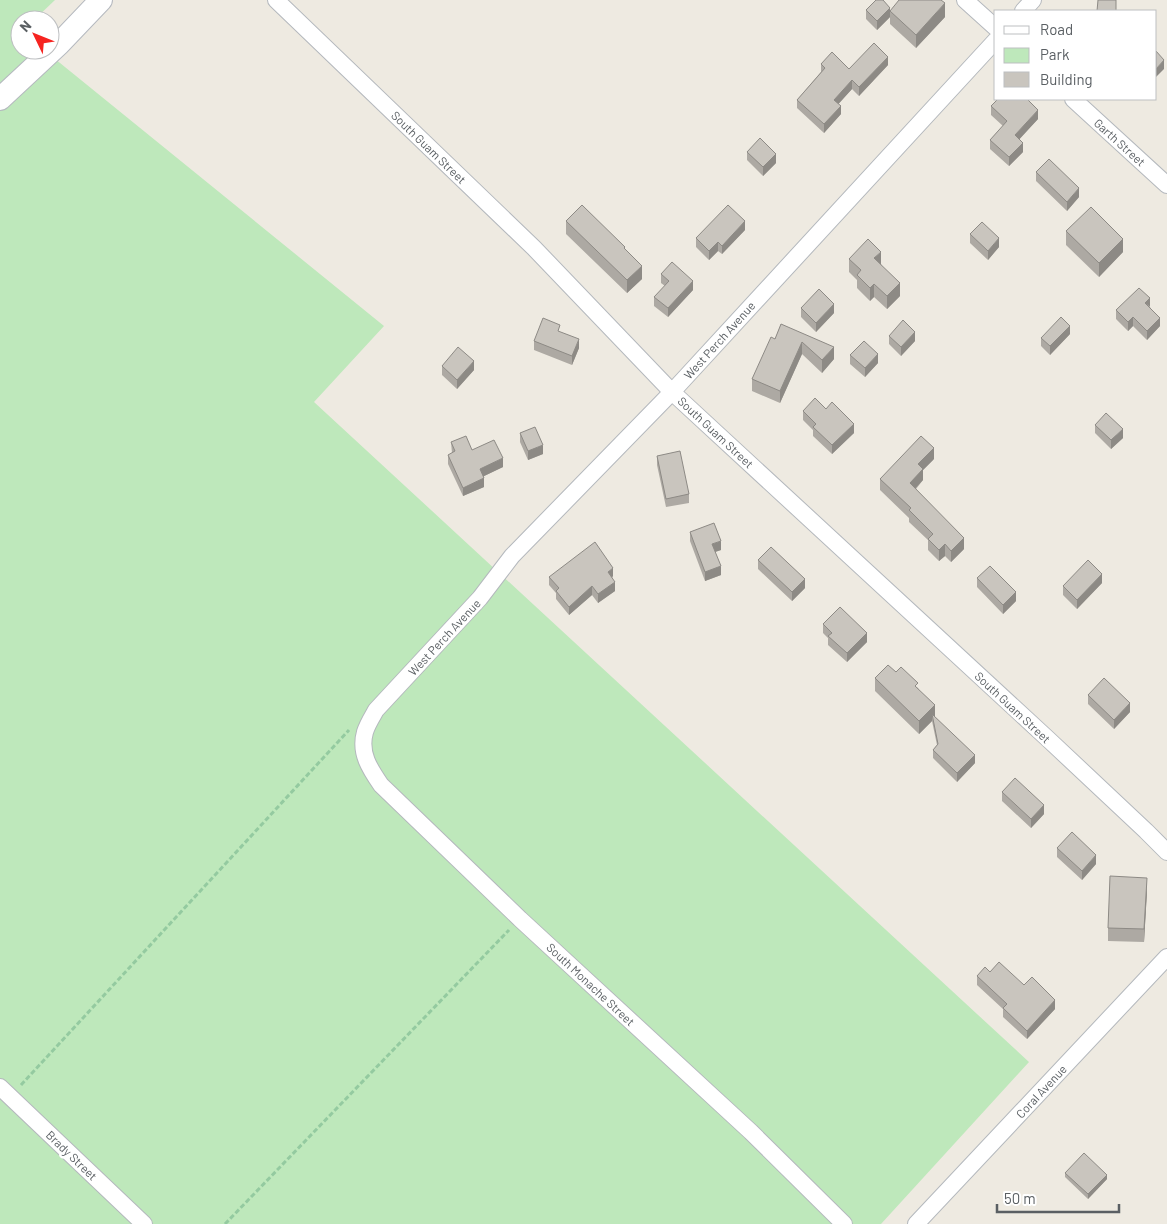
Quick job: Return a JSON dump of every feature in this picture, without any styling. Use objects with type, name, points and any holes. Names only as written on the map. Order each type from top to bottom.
[{"type":"main road","points":[[0,99],[59,44],[101,0]]},
{"type":"street","name":"South Guam Street","points":[[276,0],[534,248],[672,392],[1041,732],[1167,852]]},
{"type":"street","points":[[965,0],[994,26]]},
{"type":"street","points":[[1024,10],[1033,0]]},
{"type":"street","name":"West Perch Avenue","points":[[358,729],[480,598],[512,556],[672,392],[994,42]]},
{"type":"street","name":"Garth Street","points":[[1074,100],[1167,185]]},
{"type":"street","name":"South Monache Street","points":[[358,729],[367,763],[381,785],[520,919],[751,1132],[844,1224]]},
{"type":"street","name":"Coral Avenue","points":[[916,1224],[1167,957]]},
{"type":"street","name":"Brady Street","points":[[5,1092],[144,1224]]},
{"type":"path","points":[[5,1092],[358,729]]},
{"type":"path","points":[[225,1224],[520,919]]},
{"type":"green space","points":[[0,0],[55,0],[44,10],[10,10],[10,60],[56,60],[384,326],[314,402],[1029,1062],[881,1224],[0,1224]]},
{"type":"building","points":[[876,0],[883,0],[890,8],[877,21],[866,10]]},
{"type":"building","points":[[899,0],[941,0],[945,3],[916,35],[890,11]]},
{"type":"building","points":[[1098,0],[1116,0],[1116,10],[1097,10]]},
{"type":"building","points":[[874,43],[888,57],[859,87],[852,80],[834,100],[841,106],[824,124],[797,100],[825,68],[821,64],[832,52],[849,69]]},
{"type":"building","points":[[1157,52],[1164,60],[1157,68]]},
{"type":"building","points":[[997,100],[1028,100],[1038,110],[1015,135],[1023,143],[1009,157],[990,140],[1007,121],[991,106]]},
{"type":"building","points":[[760,138],[776,154],[763,167],[747,152]]},
{"type":"building","points":[[1049,159],[1079,188],[1067,202],[1036,172]]},
{"type":"building","points":[[582,205],[642,266],[627,280],[566,221]]},
{"type":"building","points":[[728,205],[745,221],[722,246],[718,242],[709,251],[696,238]]},
{"type":"building","points":[[1091,207],[1123,239],[1099,263],[1066,231]]},
{"type":"building","points":[[982,222],[999,238],[988,251],[970,234]]},
{"type":"building","points":[[868,239],[881,252],[874,258],[900,283],[887,296],[874,284],[870,288],[857,275],[861,270],[849,259]]},
{"type":"building","points":[[672,262],[693,281],[668,308],[654,297],[669,281],[661,274]]},
{"type":"building","points":[[1139,288],[1150,298],[1145,303],[1160,318],[1147,331],[1133,317],[1128,322],[1116,310]]},
{"type":"building","points":[[819,289],[834,304],[816,323],[801,308]]},
{"type":"building","points":[[1061,317],[1070,326],[1050,346],[1041,338]]},
{"type":"building","points":[[543,318],[560,325],[558,331],[579,339],[572,356],[534,341]]},
{"type":"building","points":[[903,320],[915,332],[901,347],[889,336]]},
{"type":"building","points":[[781,324],[834,347],[822,360],[802,342],[780,391],[752,379],[771,337],[775,339]]},
{"type":"building","points":[[864,341],[878,354],[865,368],[850,355]]},
{"type":"building","points":[[458,347],[474,361],[457,380],[442,366]]},
{"type":"building","points":[[815,398],[826,409],[832,402],[854,424],[832,445],[813,427],[816,424],[803,411]]},
{"type":"building","points":[[1106,413],[1123,429],[1111,440],[1095,425]]},
{"type":"building","points":[[535,427],[543,445],[528,451],[520,433]]},
{"type":"building","points":[[466,436],[472,450],[494,440],[503,458],[480,469],[484,478],[463,488],[448,455],[455,451],[451,442]]},
{"type":"building","points":[[921,436],[934,448],[918,464],[923,469],[910,483],[964,538],[951,551],[945,544],[939,550],[928,539],[933,534],[909,510],[911,508],[880,479]]},
{"type":"building","points":[[680,451],[689,494],[666,499],[657,456]]},
{"type":"building","points":[[714,523],[721,541],[712,544],[721,566],[705,572],[690,532]]},
{"type":"building","points":[[595,542],[613,568],[608,572],[615,582],[598,594],[592,586],[569,607],[556,591],[559,588],[549,577]]},
{"type":"building","points":[[771,547],[805,579],[792,592],[758,560]]},
{"type":"building","points":[[1088,560],[1102,574],[1077,600],[1063,586]]},
{"type":"building","points":[[990,566],[1016,592],[1003,605],[977,578]]},
{"type":"building","points":[[840,607],[867,633],[847,653],[828,636],[832,633],[823,624]]},
{"type":"building","points":[[888,665],[896,672],[901,667],[918,683],[915,686],[935,705],[919,721],[875,678]]},
{"type":"building","points":[[1104,678],[1130,703],[1114,720],[1088,695]]},
{"type":"building","points":[[932,714],[975,755],[957,773],[933,750],[938,744]]},
{"type":"building","points":[[1015,778],[1044,805],[1031,819],[1002,792]]},
{"type":"building","points":[[1072,832],[1096,855],[1082,871],[1057,848]]},
{"type":"building","points":[[1110,876],[1147,878],[1144,929],[1108,928]]},
{"type":"building","points":[[999,962],[1024,985],[1032,977],[1055,1000],[1027,1031],[1003,1008],[1007,1004],[977,976],[985,967],[990,972]]},
{"type":"building","points":[[1084,1153],[1107,1175],[1088,1194],[1065,1173]]}]
